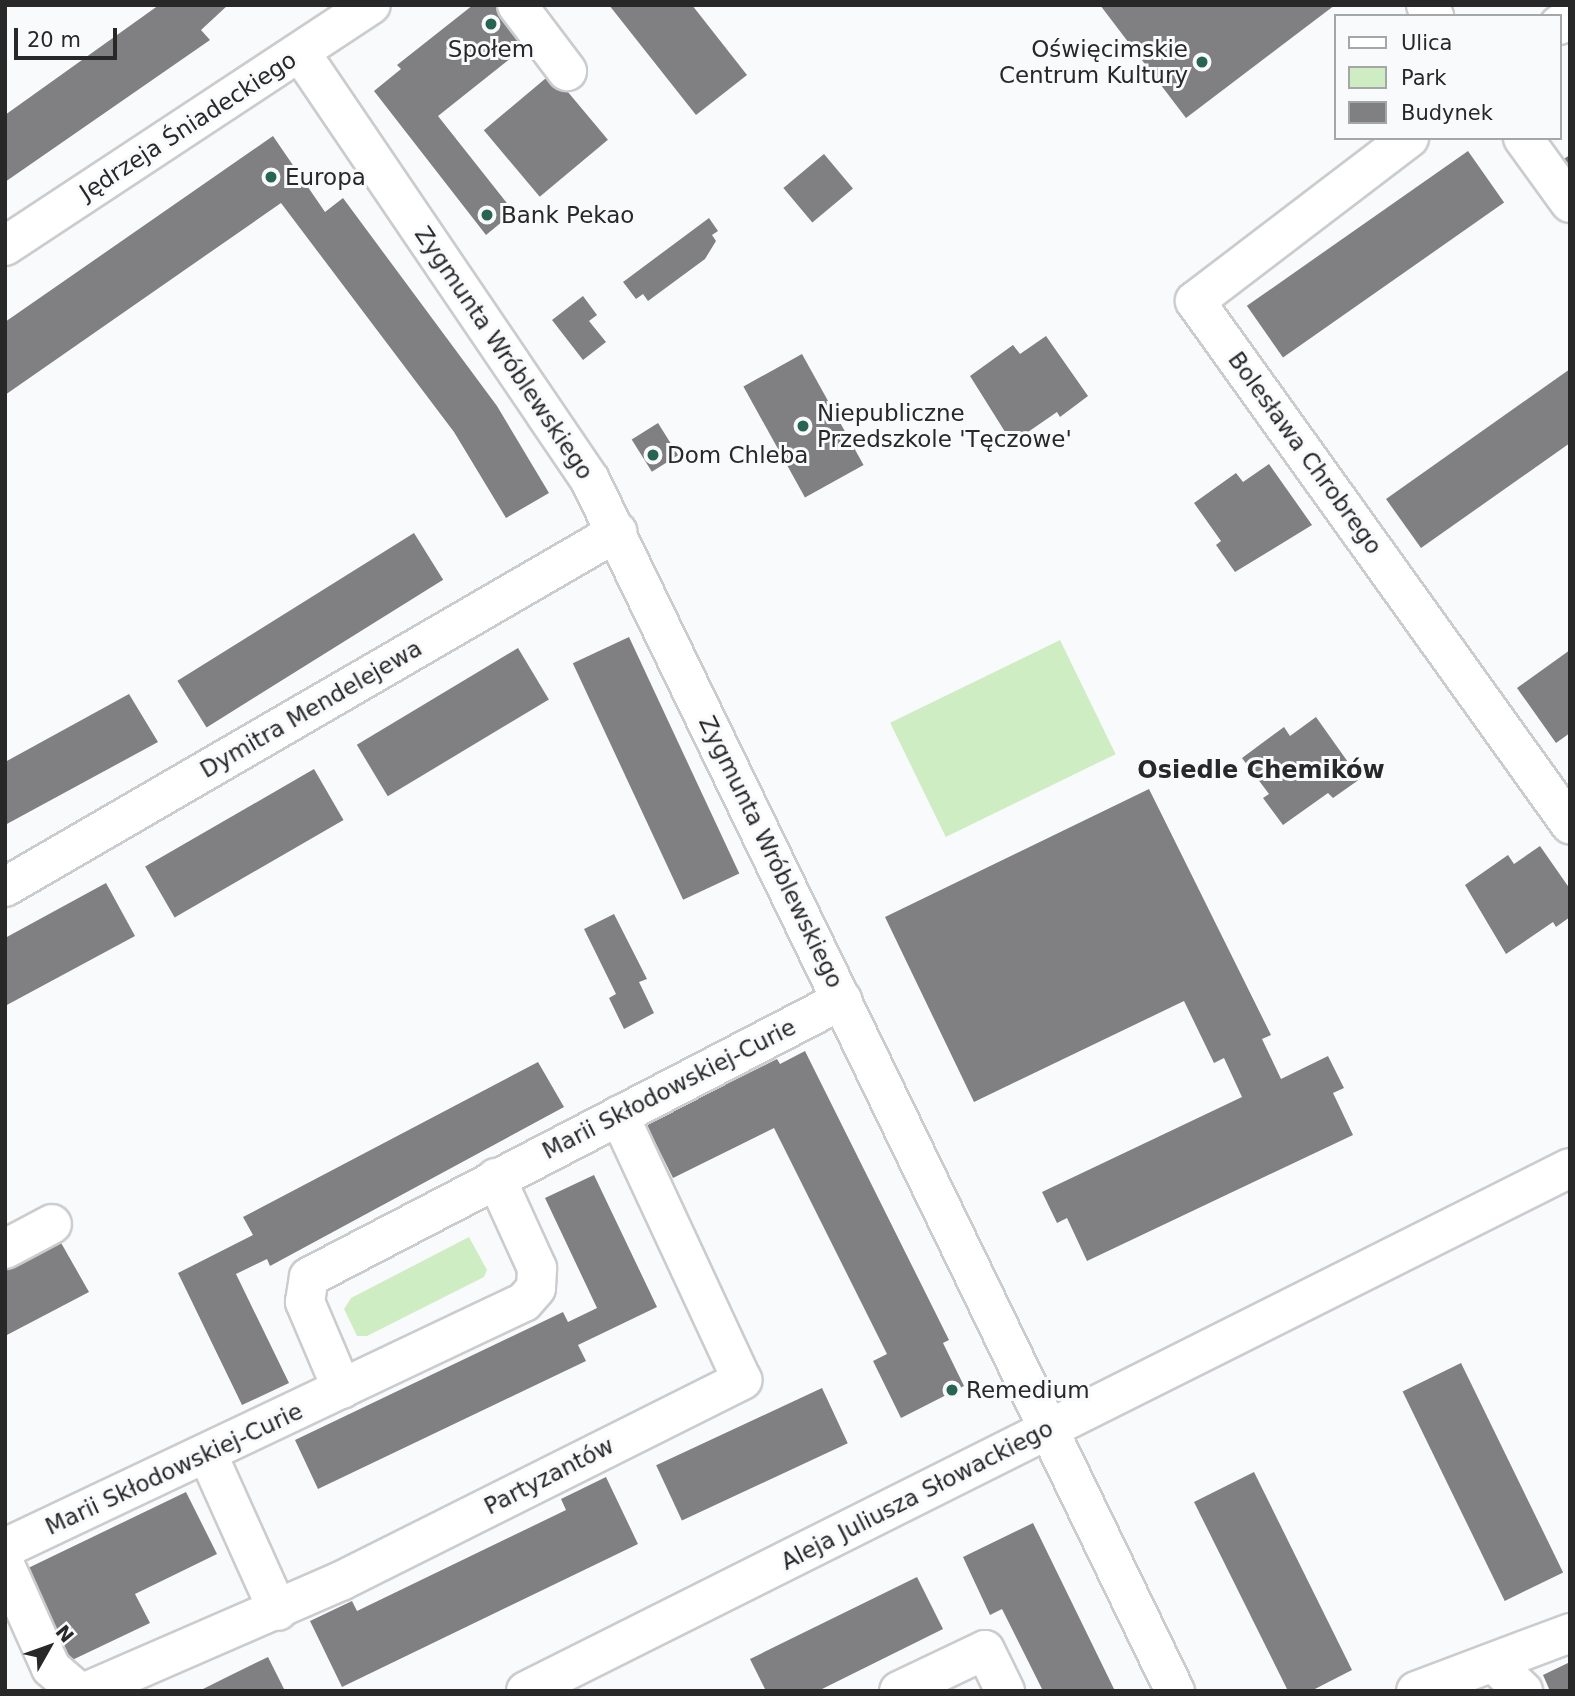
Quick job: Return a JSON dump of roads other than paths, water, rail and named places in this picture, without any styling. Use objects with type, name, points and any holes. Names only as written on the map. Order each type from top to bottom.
[{"type":"street","name":"Jędrzeja Śniadeckiego","points":[[5,246],[371,5]]},
{"type":"street","points":[[517,5],[567,71]]},
{"type":"street","name":"Zygmunta Wróblewskiego","points":[[300,52],[590,480],[1175,1691]]},
{"type":"street","name":"Bolesława Chrobrego","points":[[1406,140],[1195,300],[1570,824]]},
{"type":"street","points":[[1524,140],[1570,203]]},
{"type":"street","name":"Dymitra Mendelejewa","points":[[5,887],[617,532]]},
{"type":"street","name":"Marii Skłodowskiej-Curie","points":[[342,1390],[305,1302],[309,1277],[842,1000]]},
{"type":"street","name":"Partyzantów","points":[[88,1691],[278,1611],[742,1380],[619,1115]]},
{"type":"street","name":"Aleja Juliusza Słowackiego","points":[[526,1691],[1570,1168]]},
{"type":"street","name":"Marii Skłodowskiej-Curie","points":[[5,1548],[342,1390],[534,1293],[537,1268],[496,1178]]},
{"type":"street","points":[[5,1249],[52,1224]]},
{"type":"street","points":[[207,1453],[278,1611]]},
{"type":"street","points":[[5,1564],[51,1668],[77,1691]]},
{"type":"street","points":[[1416,1691],[1495,1664],[1570,1633]]},
{"type":"street","points":[[899,1691],[985,1650],[1005,1691]]},
{"type":"street","points":[[1495,1664],[1523,1691]]},
{"type":"place","name":"Społem","points":[[491,24]]},
{"type":"place","name":"Oświęcimskie Centrum Kultury","points":[[1202,62]]},
{"type":"place","name":"Europa","points":[[271,177]]},
{"type":"place","name":"Bank Pekao","points":[[487,215]]},
{"type":"place","name":"Niepubliczne Przedszkole 'Tęczowe'","points":[[803,426]]},
{"type":"place","name":"Dom Chleba","points":[[653,455]]},
{"type":"place","name":"Remedium","points":[[952,1390]]},
{"type":"district","name":"Osiedle Chemików","points":[[1261,771]]}]
